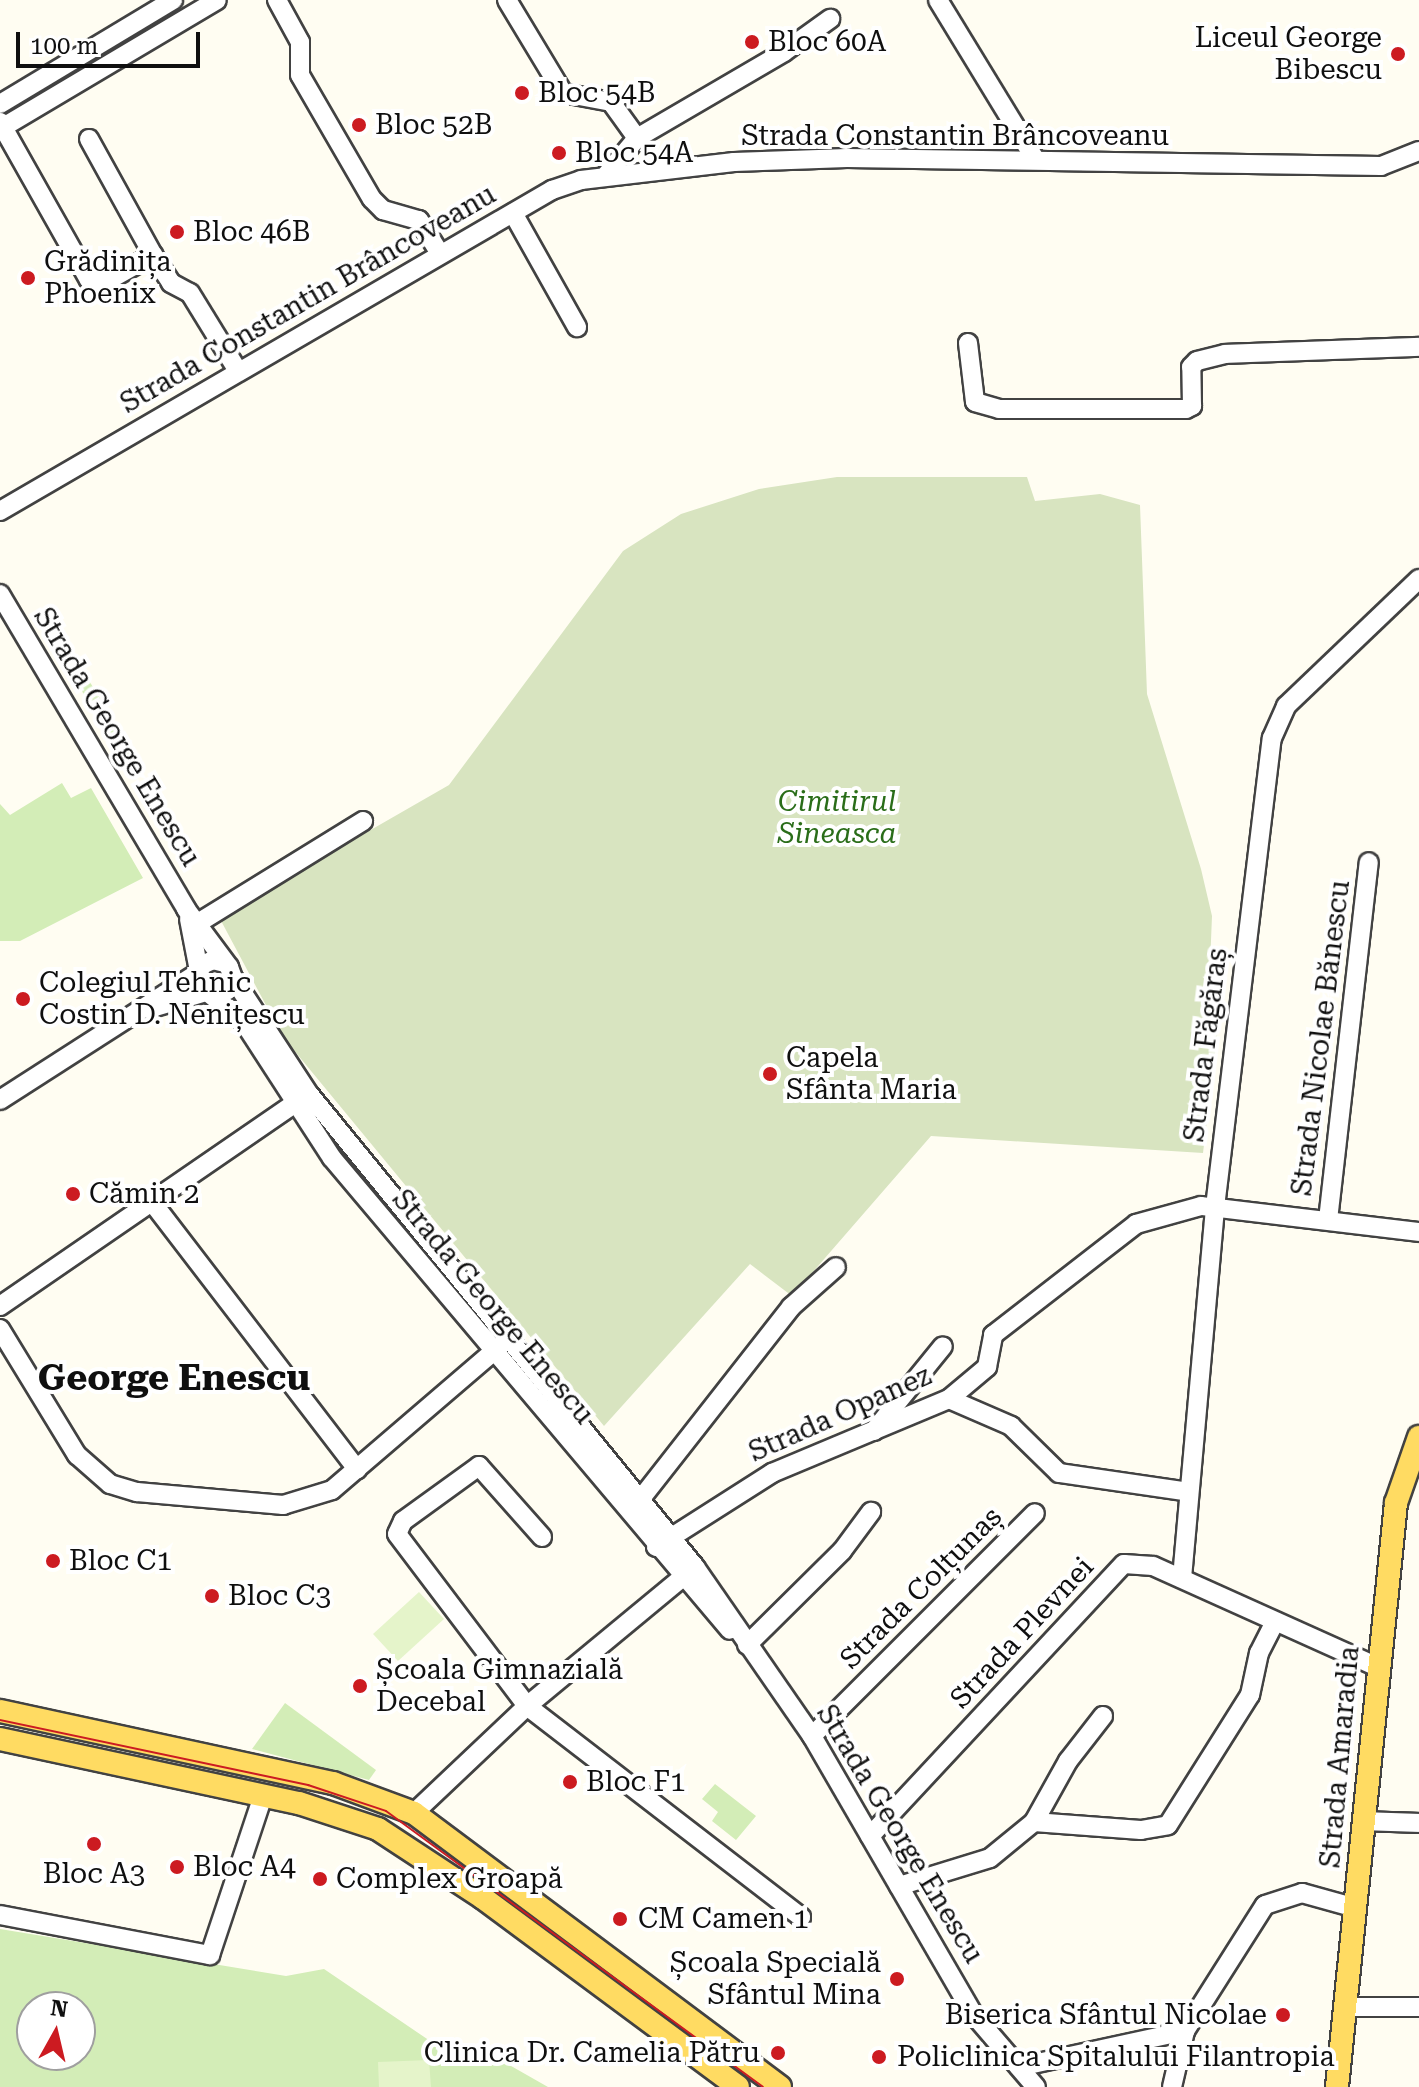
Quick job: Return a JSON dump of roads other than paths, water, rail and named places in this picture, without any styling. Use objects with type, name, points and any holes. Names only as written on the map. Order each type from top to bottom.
[{"type":"main road","name":"Strada Amaradia","points":[[1337,2087],[1396,1503],[1419,1437]]},
{"type":"main road","points":[[0,1711],[333,1783],[414,1813],[780,2087]]},
{"type":"main road","points":[[0,1739],[263,1796],[349,1818],[416,1850],[738,2087]]},
{"type":"street","points":[[0,104],[173,0]]},
{"type":"street","points":[[153,255],[109,280],[89,280],[1,126],[217,0]]},
{"type":"street","points":[[277,0],[300,42],[300,75],[372,199],[383,210],[419,220],[440,254]]},
{"type":"street","points":[[507,0],[563,93],[611,102],[637,138]]},
{"type":"street","points":[[938,0],[1035,159]]},
{"type":"street","points":[[607,174],[637,138],[784,52],[830,19]]},
{"type":"street","points":[[89,139],[153,255],[171,283],[190,293],[238,371]]},
{"type":"street","name":"Strada Constantin Brâncoveanu","points":[[0,511],[552,190],[607,174],[847,158],[1381,166],[1419,151]]},
{"type":"street","points":[[513,213],[577,327]]},
{"type":"street","points":[[968,343],[975,402],[999,409],[1186,409],[1192,406],[1191,367],[1197,361],[1225,354],[1419,347]]},
{"type":"street","name":"Strada Făgăraș","points":[[1182,1578],[1215,1207],[1272,738],[1286,706],[1419,579]]},
{"type":"street","name":"Strada George Enescu","points":[[0,594],[192,916],[309,1094],[672,1535],[689,1572],[747,1645],[812,1736],[974,2015],[1036,2087]]},
{"type":"street","points":[[192,916],[363,821]]},
{"type":"street","name":"Strada Nicolae Bănescu","points":[[1328,1220],[1369,862]]},
{"type":"street","name":"Strada George Enescu","points":[[192,916],[198,972],[208,993],[243,1021],[293,1105],[656,1547],[689,1572]]},
{"type":"street","points":[[0,1100],[198,972],[207,962],[229,970],[228,990],[138,1011]]},
{"type":"street","points":[[0,1306],[309,1094]]},
{"type":"street","points":[[152,1202],[357,1469]]},
{"type":"street","name":"Strada Opanez","points":[[656,1547],[756,1481],[949,1399],[987,1367],[993,1335],[1136,1224],[1168,1212],[1215,1207],[1419,1232]]},
{"type":"street","points":[[643,1496],[791,1307],[836,1267]]},
{"type":"street","points":[[0,1329],[77,1455],[110,1484],[137,1492],[283,1505],[317,1498],[357,1469],[510,1338]]},
{"type":"street","points":[[873,1432],[943,1346]]},
{"type":"street","points":[[949,1399],[982,1418],[1011,1426],[1059,1473],[1189,1492]]},
{"type":"street","points":[[542,1537],[479,1466],[403,1521],[397,1534],[527,1706],[801,1917]]},
{"type":"street","points":[[747,1645],[834,1560],[871,1512]]},
{"type":"street","name":"Strada Colțunaș","points":[[812,1736],[1035,1513]]},
{"type":"street","name":"Strada Plevnei","points":[[870,1836],[1124,1564],[1135,1561],[1182,1578],[1378,1667]]},
{"type":"street","points":[[414,1813],[527,1706],[689,1572]]},
{"type":"street","points":[[1034,1822],[1160,1831],[1176,1816],[1250,1695],[1259,1653],[1275,1622]]},
{"type":"street","points":[[899,1886],[990,1858],[1034,1822],[1068,1761],[1103,1716]]},
{"type":"street","points":[[0,1915],[210,1955],[263,1796]]},
{"type":"street","points":[[1363,1821],[1419,1823]]},
{"type":"street","points":[[1172,2087],[1185,2031],[1265,1905],[1302,1893],[1356,1908]]},
{"type":"street","points":[[1347,2007],[1419,2007]]},
{"type":"street","points":[[1019,2067],[1185,2031]]},
{"type":"tram line","points":[[0,1720],[308,1785],[386,1811],[763,2087]]},
{"type":"place","name":"Bloc 60A","points":[[752,42]]},
{"type":"place","name":"Liceul George Bibescu","points":[[1398,54]]},
{"type":"place","name":"Bloc 54B","points":[[522,93]]},
{"type":"place","name":"Bloc 52B","points":[[359,125]]},
{"type":"place","name":"Bloc 54A","points":[[559,153]]},
{"type":"place","name":"Bloc 46B","points":[[177,232]]},
{"type":"place","name":"Grădinița Phoenix","points":[[28,278]]},
{"type":"place","name":"Colegiul Tehnic Costin D. Nenițescu","points":[[23,999]]},
{"type":"place","name":"Capela Sfânta Maria","points":[[770,1074]]},
{"type":"place","name":"Cămin 2","points":[[73,1194]]},
{"type":"place","name":"Bloc C1","points":[[53,1561]]},
{"type":"place","name":"Bloc C3","points":[[212,1596]]},
{"type":"place","name":"Școala Gimnazială Decebal","points":[[360,1686]]},
{"type":"place","name":"Bloc F1","points":[[570,1782]]},
{"type":"place","name":"Bloc A3","points":[[94,1844]]},
{"type":"place","name":"Bloc A4","points":[[177,1867]]},
{"type":"place","name":"Complex Groapă","points":[[320,1879]]},
{"type":"place","name":"CM Camen 1","points":[[620,1919]]},
{"type":"place","name":"Școala Specială Sfântul Mina","points":[[897,1979]]},
{"type":"place","name":"Biserica Sfântul Nicolae","points":[[1283,2015]]},
{"type":"place","name":"Clinica Dr. Camelia Pătru","points":[[778,2053]]},
{"type":"place","name":"Policlinica Spitalului Filantropia","points":[[879,2057]]},
{"type":"district","name":"George Enescu","points":[[174,1379]]},
{"type":"park label","name":"Cimitirul Sineasca","points":[[837,818]]}]
